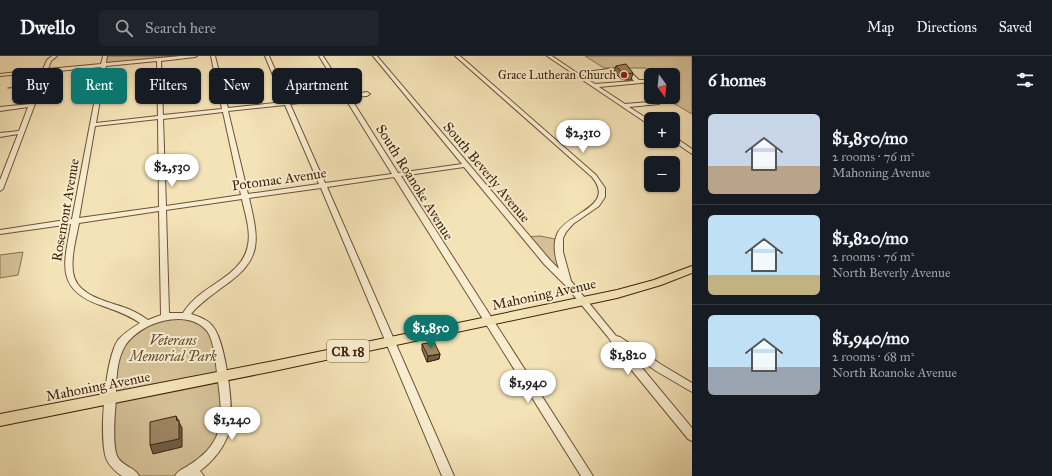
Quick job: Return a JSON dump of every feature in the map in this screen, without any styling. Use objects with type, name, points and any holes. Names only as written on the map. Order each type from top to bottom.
[{"type":"main road","name":"Mahoning Avenue","points":[[0,420],[390,342],[638,289],[692,269]]},
{"type":"street","points":[[46,68],[49,60],[55,56]]},
{"type":"street","name":"Rosemont Avenue","points":[[105,56],[68,266],[68,274],[76,287],[88,297],[138,316],[146,323]]},
{"type":"street","points":[[63,68],[195,56]]},
{"type":"street","points":[[185,316],[193,306],[236,273],[251,253],[254,239],[213,56]]},
{"type":"street","points":[[267,56],[272,68]]},
{"type":"street","name":"South Roanoke Avenue","points":[[321,56],[328,68]]},
{"type":"street","name":"South Beverly Avenue","points":[[375,56],[547,262],[569,284],[611,335]]},
{"type":"street","points":[[457,56],[594,176],[602,188],[603,193],[600,202],[568,226],[560,237],[559,256],[569,284]]},
{"type":"street","points":[[549,56],[644,119]]},
{"type":"street","points":[[159,60],[165,316]]},
{"type":"street","points":[[577,74],[625,68],[638,82]]},
{"type":"street","points":[[0,75],[12,74]]},
{"type":"street","points":[[594,86],[644,82]]},
{"type":"street","points":[[362,94],[367,94]]},
{"type":"street","points":[[93,124],[278,104]]},
{"type":"street","points":[[287,104],[448,476]]},
{"type":"street","name":"South Roanoke Avenue","points":[[351,104],[587,476]]},
{"type":"street","points":[[624,106],[644,104]]},
{"type":"street","points":[[0,109],[32,106],[0,189]]},
{"type":"street","points":[[0,135],[22,132]]},
{"type":"street","points":[[680,143],[692,152]]},
{"type":"street","name":"Potomac Avenue","points":[[0,232],[466,165]]},
{"type":"street","points":[[133,476],[119,467],[113,459],[110,451],[109,427],[114,364],[118,350],[127,337],[146,323],[165,316],[185,316],[207,325],[214,332],[217,343],[226,418],[224,431],[214,450],[190,474]]},
{"type":"street","points":[[611,335],[659,368],[692,388]]},
{"type":"street","points":[[611,335],[628,359],[692,436]]},
{"type":"green space","points":[[105,56],[195,56],[103,65]]},
{"type":"green space","points":[[585,56],[692,56],[692,114],[675,104],[680,104],[680,68],[604,68]]},
{"type":"green space","points":[[540,236],[560,240],[569,284],[526,237]]},
{"type":"green space","points":[[23,252],[18,275],[0,278],[0,255]]},
{"type":"green space","name":"Veterans Memorial Park","points":[[185,316],[214,332],[225,406],[217,445],[181,476],[133,476],[123,471],[109,441],[118,350],[146,323]]},
{"type":"building","points":[[626,64],[633,73],[626,74],[616,66]]},
{"type":"building","points":[[434,342],[440,354],[428,356],[422,344]]},
{"type":"building","points":[[176,416],[177,421],[179,420],[179,439],[150,445],[150,422]]},
{"type":"waterway","points":[[8,88],[12,87]]},
{"type":"place","name":"Grace Lutheran Church","points":[[624,75]]}]
